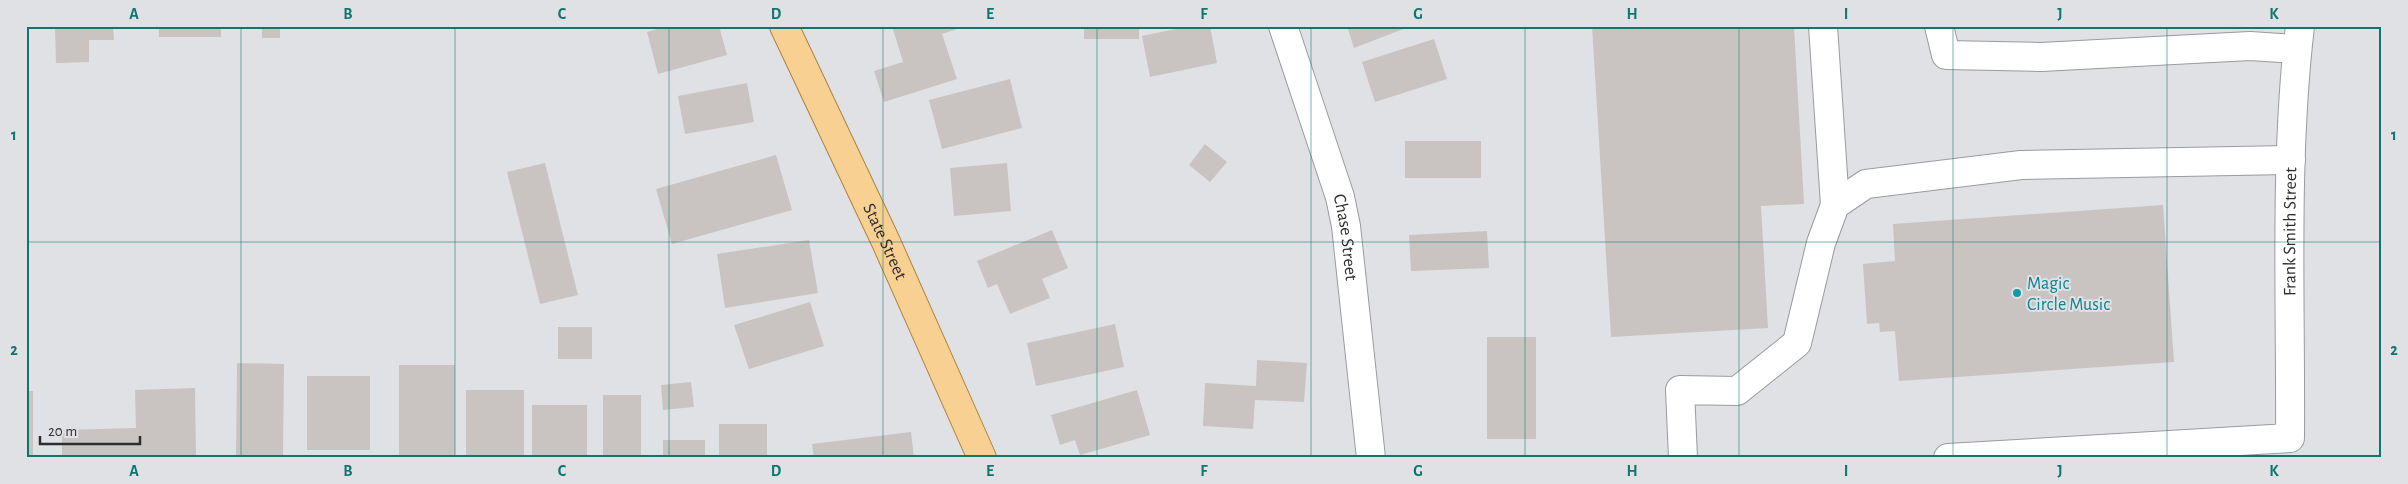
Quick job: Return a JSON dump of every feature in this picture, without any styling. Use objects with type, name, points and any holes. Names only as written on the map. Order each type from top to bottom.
[{"type":"main road","name":"State Street","points":[[784,26],[886,242],[982,458]]},
{"type":"street","name":"Chase Street","points":[[1282,26],[1340,197],[1346,226],[1370,458]]},
{"type":"street","points":[[1683,458],[1680,390],[1737,391],[1797,343],[1821,243],[1835,205],[1823,26]]},
{"type":"street","points":[[1939,26],[1946,55],[2041,57],[2250,46],[2298,38]]},
{"type":"street","name":"Frank Smith Street","points":[[1948,458],[2290,438],[2291,160],[2293,84],[2298,38]]},
{"type":"street","points":[[1835,205],[1866,184],[2021,165],[2291,160]]},
{"type":"building","points":[[26,26],[29,26],[29,45],[26,45]]},
{"type":"building","points":[[55,26],[113,26],[114,40],[89,40],[89,62],[56,63]]},
{"type":"building","points":[[159,26],[221,26],[221,37],[159,37]]},
{"type":"building","points":[[262,26],[280,26],[280,38],[262,38]]},
{"type":"building","points":[[668,26],[719,26],[727,55],[658,74],[647,32]]},
{"type":"building","points":[[892,26],[966,26],[942,34],[957,79],[884,102],[874,71],[903,62]]},
{"type":"building","points":[[1084,26],[1139,26],[1139,39],[1084,39]]},
{"type":"building","points":[[1190,26],[1210,26],[1217,63],[1150,77],[1142,36]]},
{"type":"building","points":[[1347,26],[1411,26],[1354,48]]},
{"type":"building","points":[[1592,26],[1794,26],[1804,204],[1761,206],[1768,328],[1611,337]]},
{"type":"building","points":[[1434,39],[1447,79],[1375,102],[1362,62]]},
{"type":"building","points":[[1010,79],[1022,128],[942,149],[929,100]]},
{"type":"building","points":[[747,83],[754,122],[685,134],[678,96]]},
{"type":"building","points":[[1405,141],[1481,141],[1481,178],[1405,178]]},
{"type":"building","points":[[1205,144],[1227,162],[1210,182],[1189,165]]},
{"type":"building","points":[[776,155],[792,210],[672,244],[656,189]]},
{"type":"building","points":[[545,163],[578,295],[540,304],[507,172]]},
{"type":"building","points":[[1007,163],[1011,211],[954,216],[950,168]]},
{"type":"building","name":"Magic Circle Music","points":[[2163,205],[2174,362],[1899,381],[1895,331],[1880,332],[1879,323],[1867,324],[1863,264],[1895,261],[1893,224]]},
{"type":"building","points":[[1052,230],[1068,268],[1042,279],[1050,298],[1010,314],[997,284],[988,288],[977,261]]},
{"type":"building","points":[[1487,231],[1489,268],[1411,271],[1409,235]]},
{"type":"building","points":[[809,240],[818,293],[725,308],[717,254]]},
{"type":"building","points":[[810,302],[824,346],[749,369],[734,325]]},
{"type":"building","points":[[1115,324],[1124,367],[1036,386],[1027,343]]},
{"type":"building","points":[[558,327],[592,327],[592,359],[558,359]]},
{"type":"building","points":[[1487,337],[1536,337],[1536,439],[1487,439]]},
{"type":"building","points":[[1257,360],[1307,363],[1304,402],[1255,400],[1253,429],[1203,426],[1205,383],[1256,386]]},
{"type":"building","points":[[237,363],[284,364],[283,458],[236,458]]},
{"type":"building","points":[[399,365],[455,365],[455,457],[399,457]]},
{"type":"building","points":[[307,376],[370,376],[370,450],[307,450]]},
{"type":"building","points":[[691,382],[694,407],[663,410],[661,385]]},
{"type":"building","points":[[195,388],[196,458],[62,458],[62,430],[136,428],[135,390]]},
{"type":"building","points":[[466,390],[524,390],[524,458],[466,458]]},
{"type":"building","points":[[1137,390],[1150,435],[1080,455],[1075,440],[1060,445],[1051,415]]},
{"type":"building","points":[[26,391],[33,391],[33,458],[26,458]]},
{"type":"building","points":[[603,395],[641,395],[641,458],[603,458]]},
{"type":"building","points":[[532,405],[587,405],[587,458],[532,458]]},
{"type":"building","points":[[719,424],[767,424],[767,458],[719,458]]},
{"type":"building","points":[[911,432],[914,458],[814,458],[812,444]]},
{"type":"building","points":[[663,440],[705,440],[705,458],[663,458]]},
{"type":"place","name":"Magic Circle Music","points":[[2017,293]]}]
